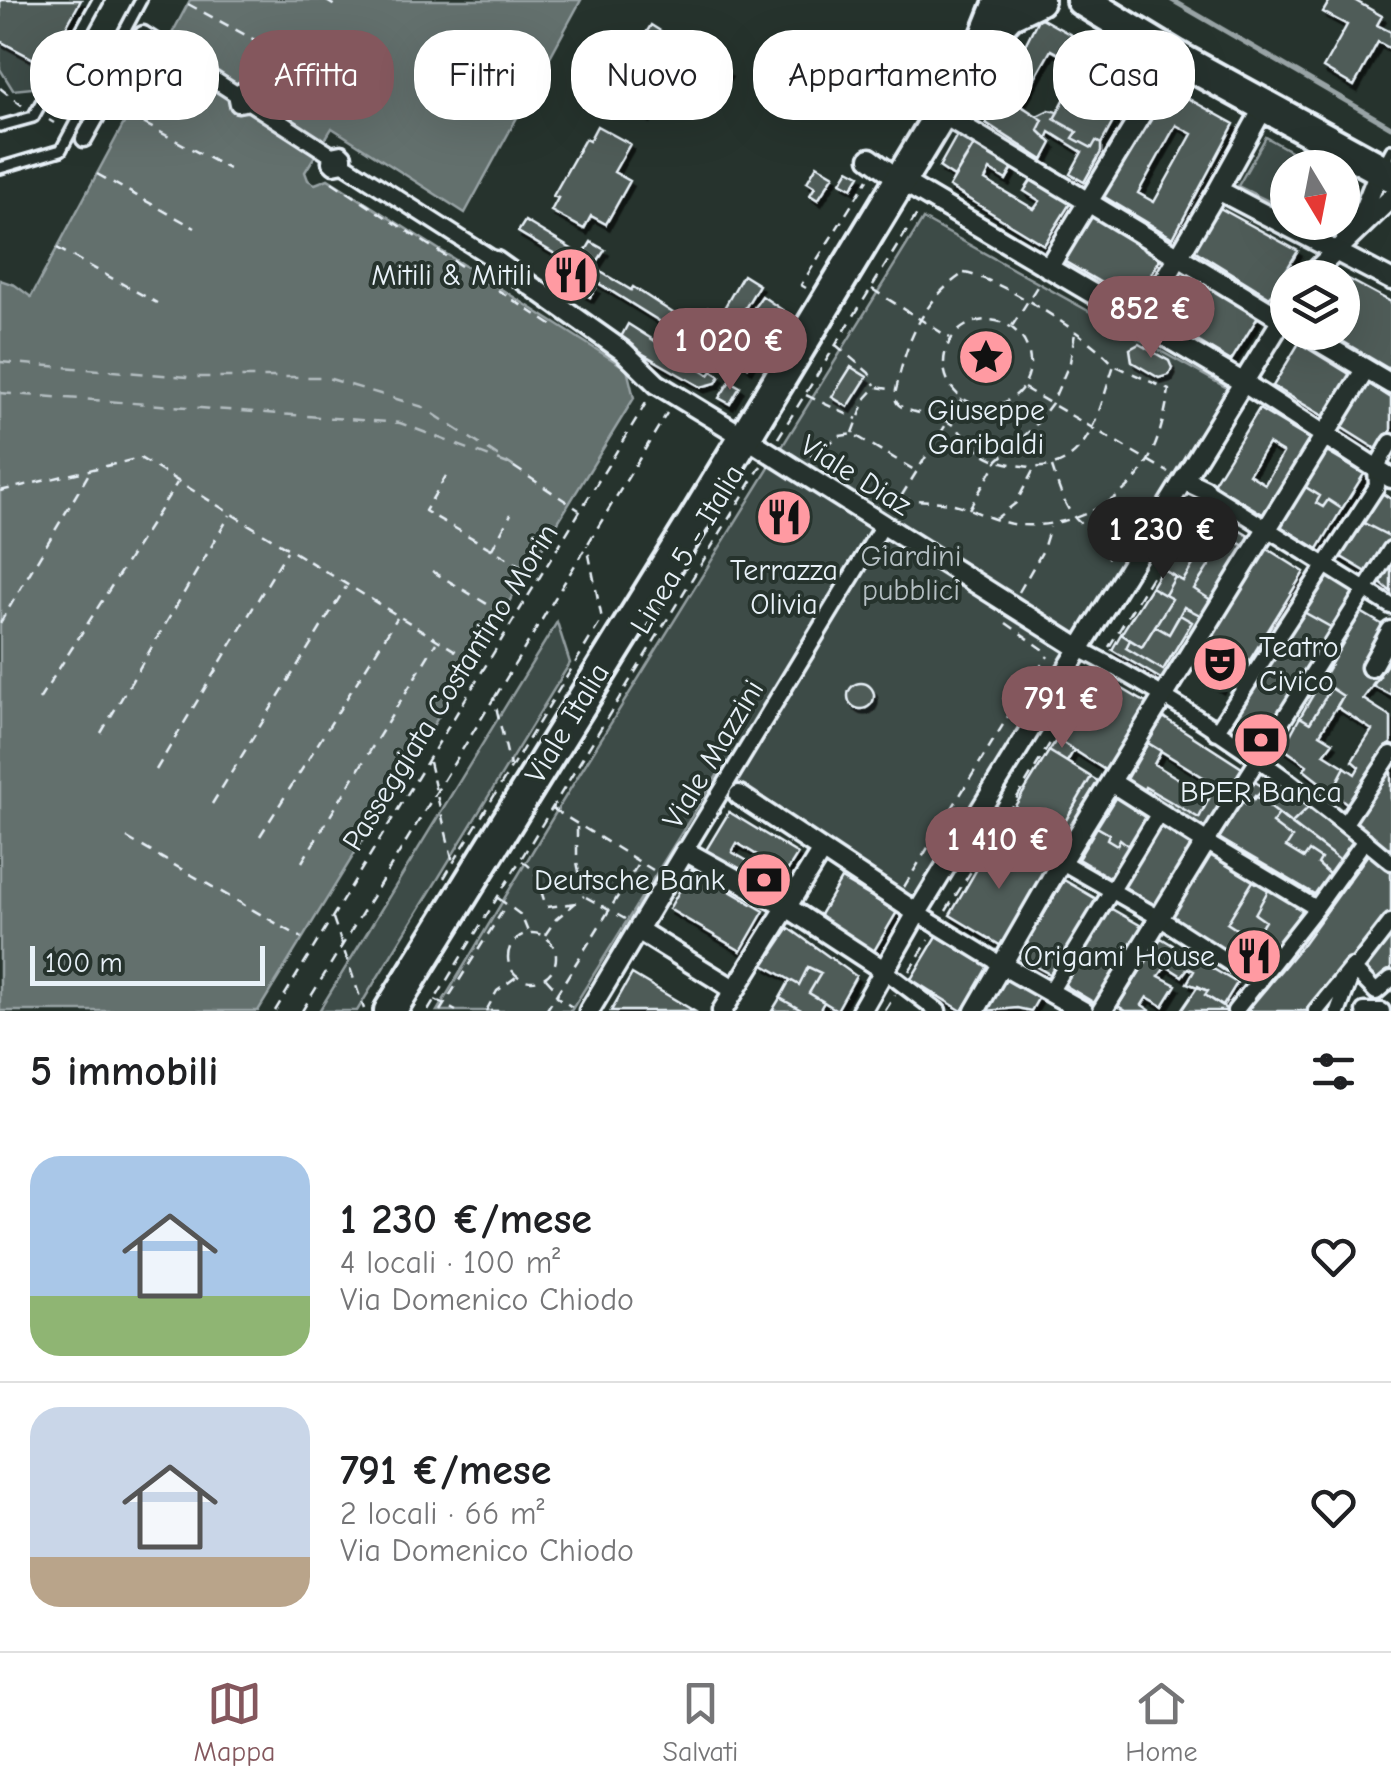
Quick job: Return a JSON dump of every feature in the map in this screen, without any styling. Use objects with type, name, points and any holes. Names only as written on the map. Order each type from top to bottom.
[{"type":"main road","name":"Viale Italia","points":[[995,30],[1025,1]]},
{"type":"main road","points":[[1081,2],[1129,30]]},
{"type":"main road","points":[[1195,67],[1387,165]]},
{"type":"main road","name":"Viale Italia","points":[[390,1011],[692,524],[712,516],[759,452],[788,390],[787,366],[938,120]]},
{"type":"main road","name":"Viale Italia","points":[[422,1005],[427,974],[446,925]]},
{"type":"street","points":[[84,138],[143,34],[496,261]]},
{"type":"street","points":[[1140,322],[1264,105]]},
{"type":"street","points":[[953,120],[1270,309]]},
{"type":"street","points":[[1048,268],[1139,120]]},
{"type":"street","points":[[870,158],[900,180],[1244,384],[1383,473]]},
{"type":"street","points":[[1360,220],[1387,165]]},
{"type":"street","points":[[1218,190],[1384,276]]},
{"type":"street","points":[[1360,226],[1391,198]]},
{"type":"street","points":[[1327,260],[1348,240]]},
{"type":"street","name":"Viale Diaz","points":[[496,261],[623,352],[658,384],[759,452],[792,467],[1080,649]]},
{"type":"street","points":[[861,1011],[917,913],[1270,342]]},
{"type":"street","points":[[1333,350],[1391,384]]},
{"type":"street","points":[[975,1011],[1061,862],[1366,370]]},
{"type":"street","points":[[1216,732],[1377,486],[1391,442]]},
{"type":"street","points":[[1184,480],[1328,564],[1391,606]]},
{"type":"street","name":"Viale Mazzini","points":[[586,1011],[686,852],[732,790],[883,525]]},
{"type":"street","points":[[1102,1011],[1391,550]]},
{"type":"street","points":[[1371,667],[1391,631]]},
{"type":"street","points":[[1080,649],[1257,760],[1345,823],[1391,862]]},
{"type":"street","points":[[1345,823],[1391,754]]},
{"type":"street","points":[[1111,782],[1316,908]]},
{"type":"street","points":[[732,790],[917,913],[1083,1011]]},
{"type":"street","points":[[1050,992],[1159,813]]},
{"type":"street","points":[[978,814],[1158,917],[1260,982]]},
{"type":"street","points":[[1235,1011],[1365,840]]},
{"type":"street","points":[[722,1011],[822,850]]},
{"type":"street","points":[[686,852],[787,907],[938,1011]]},
{"type":"street","points":[[1338,1011],[1355,970],[1391,922]]},
{"type":"street","points":[[639,928],[735,990]]},
{"type":"street","points":[[1316,1011],[1352,967],[1376,992],[1391,980]]},
{"type":"street","points":[[1380,1010],[1380,990],[1391,980]]},
{"type":"lane","points":[[81,30],[98,0]]},
{"type":"lane","points":[[125,30],[141,0]]},
{"type":"lane","points":[[0,126],[30,118]]},
{"type":"lane","points":[[0,168],[61,150],[77,120]]},
{"type":"path","points":[[324,0],[335,6]]},
{"type":"path","points":[[188,4],[239,32]]},
{"type":"path","points":[[0,88],[2,94],[30,110]]},
{"type":"path","points":[[136,120],[229,169]]},
{"type":"path","points":[[96,174],[195,228]]},
{"type":"path","points":[[331,181],[553,326]]},
{"type":"path","name":"Linea 5 - Italia","points":[[428,1011],[422,1005],[498,897],[759,452],[920,211],[870,288]]},
{"type":"path","points":[[57,248],[157,303]]},
{"type":"path","points":[[1012,327],[1048,268]]},
{"type":"path","points":[[900,498],[958,504],[994,520],[1015,524],[1051,526],[1078,518],[1136,478],[1148,461],[1165,413],[1169,390],[1114,366],[1088,339],[1028,302],[976,275],[964,273],[919,318],[905,349],[895,398],[899,406],[948,421],[982,452],[998,460],[1034,468],[1052,467],[1082,448],[1114,366]]},
{"type":"path","points":[[759,452],[806,395],[870,288],[952,338]]},
{"type":"path","points":[[986,320],[1012,327],[1028,349],[1030,362],[1023,387],[1014,397],[988,406],[962,398],[952,389],[944,364],[952,338],[973,322],[986,320]]},
{"type":"path","points":[[969,510],[998,460],[1034,427],[1052,403],[1070,362],[1075,331]]},
{"type":"path","points":[[836,345],[869,373],[876,386]]},
{"type":"path","name":"Passeggiata Costantino Morin","points":[[275,1011],[658,384]]},
{"type":"path","points":[[876,386],[896,390]]},
{"type":"path","points":[[853,434],[866,398],[876,386]]},
{"type":"path","points":[[1023,387],[1162,468]]},
{"type":"path","points":[[806,395],[858,420]]},
{"type":"path","points":[[494,698],[678,396]]},
{"type":"path","points":[[883,525],[962,398]]},
{"type":"path","points":[[792,467],[840,436],[853,434],[917,472]]},
{"type":"path","points":[[0,490],[140,458],[472,661]]},
{"type":"path","points":[[514,466],[581,512]]},
{"type":"path","points":[[1052,467],[1066,508],[1096,532],[1110,562]]},
{"type":"path","points":[[994,520],[1016,502],[1034,468]]},
{"type":"path","points":[[0,623],[91,469]]},
{"type":"path","points":[[446,476],[425,511],[528,570]]},
{"type":"path","points":[[39,700],[178,481]]},
{"type":"path","points":[[885,1011],[1194,508]]},
{"type":"path","points":[[101,734],[230,514]]},
{"type":"path","points":[[491,550],[511,514]]},
{"type":"path","points":[[1010,605],[1042,552],[1051,526]]},
{"type":"path","points":[[1096,532],[1126,532]]},
{"type":"path","points":[[443,879],[602,618],[587,545]]},
{"type":"path","points":[[156,770],[288,550]]},
{"type":"path","points":[[432,571],[502,613]]},
{"type":"path","points":[[212,804],[346,586]]},
{"type":"path","points":[[260,836],[398,617]]},
{"type":"path","points":[[302,862],[437,642]]},
{"type":"path","points":[[896,899],[1028,682],[1050,654],[1058,652]]},
{"type":"path","name":"Passeggiata Costantino Morin","points":[[494,698],[511,768]]},
{"type":"path","name":"Passeggiata Costantino Morin","points":[[302,1011],[494,698]]},
{"type":"path","points":[[428,761],[453,863]]},
{"type":"path","points":[[552,808],[668,880]]},
{"type":"path","points":[[578,826],[576,862],[584,896],[639,928]]},
{"type":"path","points":[[126,838],[302,938]]},
{"type":"path","points":[[520,860],[532,868],[540,881],[547,906],[577,904]]},
{"type":"path","points":[[546,1011],[640,862]]},
{"type":"path","points":[[544,936],[584,896]]},
{"type":"path","points":[[498,897],[520,915],[528,934]]},
{"type":"path","points":[[440,1011],[507,904]]},
{"type":"path","points":[[333,917],[363,1011]]},
{"type":"path","points":[[528,934],[544,936],[555,948],[556,956],[551,972],[531,981],[517,976],[509,963],[514,942],[528,934]]},
{"type":"path","points":[[499,1011],[488,1011],[496,991],[517,976]]},
{"type":"path","points":[[545,977],[566,1005],[586,1011]]},
{"type":"path","points":[[422,1005],[444,1004],[456,1011]]},
{"type":"green space","points":[[0,41],[30,57],[30,88],[13,90],[0,69]]},
{"type":"green space","points":[[1266,137],[1289,150],[1270,150],[1270,202],[1238,186]]},
{"type":"green space","name":"Giardini pubblici","points":[[923,219],[1227,388],[1172,485],[916,900],[718,774],[571,1011],[437,1011],[559,807]]},
{"type":"green space","points":[[557,622],[570,663],[357,1011],[319,1011]]},
{"type":"shaded area","points":[[190,0],[581,0],[551,55],[551,30],[414,30],[414,120],[516,120],[465,213],[332,128],[305,172],[315,184],[328,179],[627,369],[634,398],[258,1011],[0,1011],[0,280],[31,297],[126,120],[219,120],[219,30],[174,30]]},
{"type":"building","points":[[0,0],[81,0],[64,30],[30,30],[30,57],[0,41]]},
{"type":"building","points":[[1330,0],[1354,0],[1382,16],[1377,25],[1391,32],[1391,49],[1378,42],[1354,86],[1323,68],[1347,25],[1323,12]]},
{"type":"building","points":[[1039,17],[1062,30],[1053,30],[1053,51],[1033,82],[1033,30]]},
{"type":"building","points":[[1195,102],[1234,124],[1173,238],[1103,196],[1149,120],[1195,120]],"holes":[[[1176,125],[1192,134],[1154,202],[1138,193]]]},
{"type":"building","points":[[1053,111],[1053,120],[1077,132],[1073,138],[1092,148],[1096,141],[1101,144],[1101,152],[1084,182],[1070,174],[1082,152],[1050,132],[1047,139],[1038,130],[1043,120],[1037,116]]},
{"type":"building","points":[[1033,113],[1043,120],[1038,130],[1052,143],[1043,160],[986,123],[1033,120]]},
{"type":"building","points":[[1056,120],[1113,122],[1101,144],[1096,141],[1092,148],[1073,138],[1077,132]]},
{"type":"building","points":[[597,126],[630,144],[614,172],[630,181],[606,224],[591,216],[584,229],[551,211],[558,198],[553,196],[585,139],[589,141]]},
{"type":"building","points":[[957,135],[974,145],[954,177],[939,167]]},
{"type":"building","points":[[974,145],[1013,168],[1006,180],[990,170],[985,180],[1034,209],[1040,201],[1024,191],[1032,179],[1071,202],[1044,245],[949,187]]},
{"type":"building","points":[[817,165],[834,175],[818,200],[810,195],[815,187],[807,182]]},
{"type":"building","points":[[849,169],[860,175],[852,188],[841,182]]},
{"type":"building","points":[[1218,207],[1270,236],[1270,240],[1298,251],[1293,260],[1270,260],[1270,297],[1194,250]]},
{"type":"building","points":[[1091,215],[1161,258],[1134,302],[1064,261]]},
{"type":"building","points":[[525,221],[573,250],[567,261],[518,232]]},
{"type":"building","points":[[591,242],[605,250],[595,265],[582,257]]},
{"type":"building","points":[[579,259],[631,290],[633,287],[696,328],[688,339],[574,268]]},
{"type":"building","points":[[560,268],[596,288],[590,297],[555,277]]},
{"type":"building","points":[[1181,271],[1258,317],[1231,361],[1154,315]]},
{"type":"building","points":[[743,275],[759,285],[725,342],[700,321],[708,308],[720,315]]},
{"type":"building","points":[[1360,285],[1391,302],[1391,370],[1357,350]]},
{"type":"building","points":[[762,296],[794,318],[775,346],[765,339],[760,346],[744,336],[750,327],[744,322]]},
{"type":"building","points":[[628,324],[709,375],[712,371],[720,376],[716,383],[701,387],[631,347],[621,337]]},
{"type":"building","points":[[740,333],[760,346],[748,367],[731,351]]},
{"type":"building","points":[[1139,344],[1169,361],[1169,375],[1159,378],[1132,362],[1130,349]]},
{"type":"building","points":[[1295,350],[1310,350],[1351,375],[1325,417],[1273,386]]},
{"type":"building","points":[[851,367],[867,377],[848,407],[832,397]]},
{"type":"building","points":[[730,381],[740,387],[730,404],[719,398]]},
{"type":"building","points":[[1368,383],[1391,398],[1391,431],[1379,451],[1341,427]]},
{"type":"building","points":[[1259,409],[1312,441],[1266,516],[1213,484]],"holes":[[[1268,444],[1283,453],[1265,484],[1249,474]]]},
{"type":"building","points":[[1325,451],[1364,474],[1342,509],[1328,500],[1323,507],[1316,503],[1320,496],[1304,486]]},
{"type":"building","points":[[1304,486],[1320,496],[1316,503],[1323,507],[1328,500],[1342,509],[1318,549],[1280,526]]},
{"type":"building","points":[[1380,492],[1391,499],[1391,537],[1360,521]]},
{"type":"building","points":[[1201,507],[1252,538],[1247,548],[1202,520],[1197,529],[1190,524]]},
{"type":"building","points":[[1202,520],[1247,548],[1214,602],[1194,589],[1223,544],[1197,529]]},
{"type":"building","points":[[1360,521],[1391,537],[1370,574],[1338,555]]},
{"type":"building","points":[[1190,524],[1210,537],[1183,581],[1162,569]]},
{"type":"building","points":[[1210,537],[1223,544],[1194,589],[1214,602],[1204,617],[1184,607],[1169,634],[1155,626],[1172,599],[1165,595],[1175,577],[1183,581]]},
{"type":"building","points":[[1266,548],[1304,572],[1234,686],[1224,681],[1220,688],[1199,675],[1203,667],[1195,662]]},
{"type":"building","points":[[1391,560],[1391,592],[1377,580]]},
{"type":"building","points":[[1162,569],[1175,577],[1165,595],[1151,587]]},
{"type":"building","points":[[1328,573],[1364,592],[1334,629],[1302,611]]},
{"type":"building","points":[[1151,587],[1172,599],[1142,647],[1121,634]]},
{"type":"building","points":[[1184,607],[1204,617],[1166,682],[1112,650],[1121,634],[1130,640],[1126,648],[1163,670],[1192,622],[1180,615]]},
{"type":"building","points":[[1302,611],[1334,629],[1263,745],[1226,725]]},
{"type":"building","points":[[1361,612],[1388,628],[1363,666],[1380,676],[1363,699],[1391,717],[1391,747],[1353,808],[1332,792],[1345,767],[1355,774],[1359,767],[1352,761],[1372,730],[1337,707],[1343,696],[1331,688],[1310,723],[1300,717]]},
{"type":"building","points":[[1180,615],[1192,622],[1163,670],[1126,648],[1130,640],[1142,647],[1155,626],[1169,634]]},
{"type":"building","points":[[1391,659],[1391,695],[1372,685]]},
{"type":"building","points":[[1097,674],[1148,704],[1108,772],[1057,739]]},
{"type":"building","points":[[861,683],[870,687],[874,696],[870,705],[861,709],[852,705],[848,696],[852,687]]},
{"type":"building","points":[[1331,688],[1343,696],[1320,734],[1333,742],[1324,754],[1345,767],[1332,792],[1304,770],[1307,765],[1283,748],[1300,717],[1310,723]]},
{"type":"building","points":[[1163,717],[1242,768],[1205,829],[1143,791],[1145,787],[1199,818],[1216,785],[1148,743]]},
{"type":"building","points":[[1057,739],[1074,750],[1067,762],[1049,751]]},
{"type":"building","points":[[1148,743],[1161,751],[1154,764],[1209,797],[1199,818],[1145,787],[1143,791],[1126,781]]},
{"type":"building","points":[[1049,751],[1091,777],[1052,844],[1007,819]]},
{"type":"building","points":[[1391,765],[1391,852],[1355,821]]},
{"type":"building","points":[[1091,777],[1101,783],[1061,849],[1052,844]]},
{"type":"building","points":[[1250,779],[1265,788],[1248,805],[1238,798]]},
{"type":"building","points":[[1279,782],[1310,806],[1291,824],[1265,803]]},
{"type":"building","points":[[1117,795],[1150,815],[1131,848],[1120,839],[1117,845],[1107,839],[1109,834],[1097,827]]},
{"type":"building","points":[[1255,796],[1279,814],[1272,823],[1292,838],[1286,847],[1304,858],[1309,851],[1321,859],[1318,864],[1331,876],[1316,895],[1219,838],[1243,801],[1248,805]]},
{"type":"building","points":[[1310,806],[1356,841],[1342,862],[1291,824]]},
{"type":"building","points":[[729,812],[798,854],[774,892],[706,850]],"holes":[[[737,843],[765,860],[760,868],[732,852]]]},
{"type":"building","points":[[1279,814],[1342,862],[1331,876],[1318,864],[1321,859],[1309,851],[1304,858],[1286,847],[1292,838],[1272,823]]},
{"type":"building","points":[[1162,822],[1196,842],[1158,907],[1123,886]]},
{"type":"building","points":[[1097,827],[1109,834],[1107,839],[1117,845],[1120,839],[1131,848],[1112,879],[1078,859]]},
{"type":"building","points":[[995,838],[1048,870],[1003,947],[950,915]]},
{"type":"building","points":[[1212,853],[1255,878],[1227,923],[1271,951],[1256,969],[1170,917]]},
{"type":"building","points":[[1369,853],[1391,869],[1391,912],[1343,976],[1313,1011],[1247,1011],[1303,944]]},
{"type":"building","points":[[692,869],[764,911],[741,951],[669,909]]},
{"type":"building","points":[[1255,878],[1270,887],[1255,914],[1265,921],[1253,940],[1227,923]]},
{"type":"building","points":[[841,879],[897,912],[874,951],[818,918]]},
{"type":"building","points":[[1064,880],[1098,900],[1053,976],[1019,957]]},
{"type":"building","points":[[1270,887],[1305,908],[1271,951],[1253,940],[1265,921],[1255,914]]},
{"type":"building","points":[[1110,908],[1145,928],[1098,1005],[1063,984]]},
{"type":"building","points":[[789,928],[856,976],[837,1010],[809,993],[821,973],[808,967],[799,985],[764,965]]},
{"type":"building","points":[[1391,929],[1391,976],[1376,989],[1359,971]]},
{"type":"building","points":[[937,936],[989,967],[962,1011],[911,979]]},
{"type":"building","points":[[1161,938],[1237,983],[1223,1006],[1205,995],[1208,991],[1187,983],[1194,971],[1188,968],[1182,976],[1166,966],[1159,976],[1176,985],[1163,1006],[1147,997],[1142,1005],[1151,1011],[1126,1011],[1118,1006]]},
{"type":"building","points":[[808,967],[821,973],[809,993],[824,1002],[819,1011],[803,1011],[780,998],[790,980],[799,985]]},
{"type":"building","points":[[632,974],[694,1011],[611,1011]]},
{"type":"building","points":[[1005,977],[1039,997],[1031,1011],[986,1011]]},
{"type":"building","points":[[1198,986],[1208,991],[1205,995],[1229,1011],[1181,1011]]},
{"type":"building","points":[[780,998],[803,1011],[772,1011]]},
{"type":"waterway","points":[[1172,0],[1391,127]]},
{"type":"ferry route","points":[[0,362],[188,377],[324,377],[423,407],[514,467]]},
{"type":"ferry route","points":[[0,393],[400,423],[508,464]]},
{"type":"place","name":"Mitili & Mitili","points":[[571,275]]},
{"type":"place","name":"Giuseppe Garibaldi","points":[[986,357]]},
{"type":"place","name":"Terrazza Olivia","points":[[784,517]]},
{"type":"place","name":"Teatro Civico","points":[[1220,664]]},
{"type":"place","name":"BPER Banca","points":[[1261,740]]},
{"type":"place","name":"Deutsche Bank","points":[[764,880]]},
{"type":"place","name":"Origami House","points":[[1254,956]]}]
